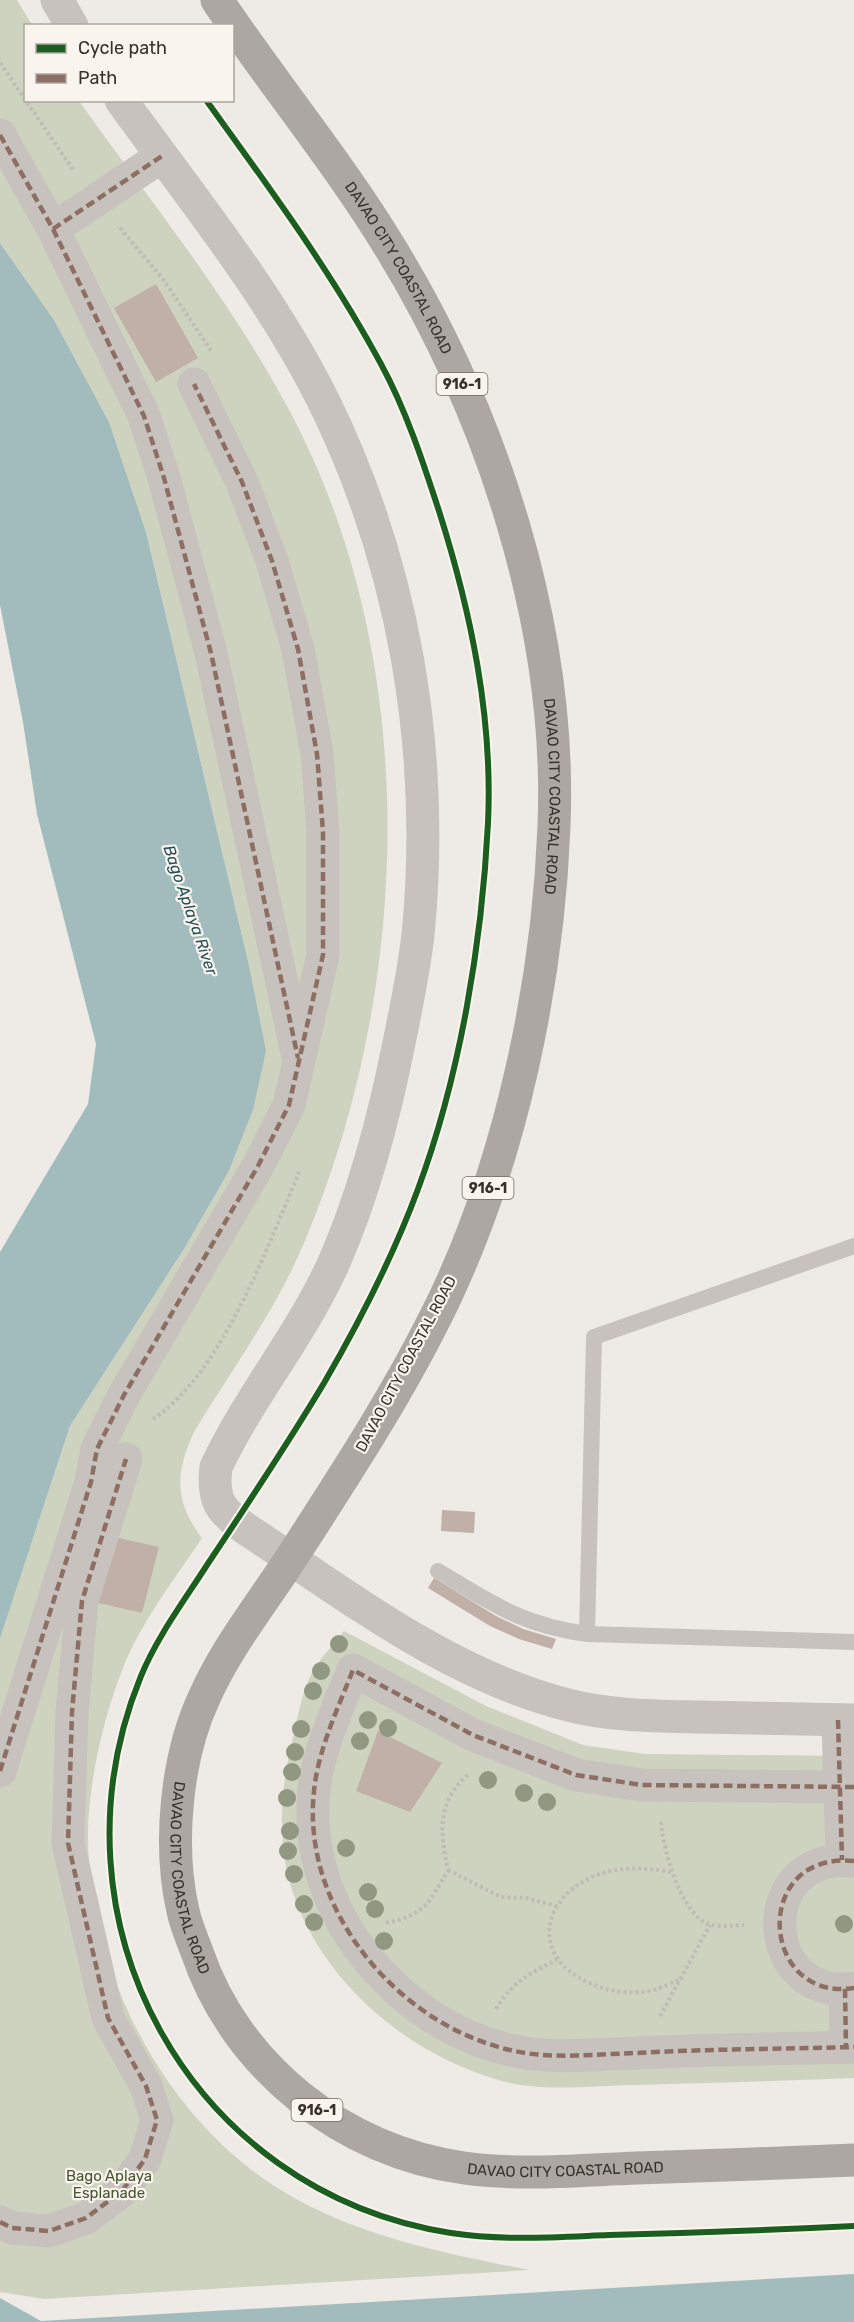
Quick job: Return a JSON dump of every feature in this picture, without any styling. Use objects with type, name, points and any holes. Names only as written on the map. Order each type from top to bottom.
[{"type":"main road","name":"DAVAO CITY COASTAL ROAD","points":[[217,0],[234,24]]},
{"type":"main road","name":"DAVAO CITY COASTAL ROAD","points":[[234,24],[389,245],[445,343],[485,437],[514,531],[542,647],[554,743],[554,827],[541,966],[514,1102],[482,1210],[437,1312],[381,1416],[248,1623],[202,1701],[183,1763],[175,1836],[182,1910],[205,1976],[242,2040],[290,2090],[339,2125],[394,2151],[460,2168],[519,2172],[854,2160]]},
{"type":"street","points":[[57,0],[71,24]]},
{"type":"street","points":[[123,102],[272,310],[320,394],[354,467],[376,528],[398,611],[414,698],[423,783],[423,861],[418,937],[391,1084],[374,1156],[334,1262],[216,1467],[214,1485],[218,1504],[228,1517],[394,1625],[483,1674],[527,1693],[570,1706],[623,1713],[846,1720],[847,1787],[848,1860],[810,1868],[797,1879],[780,1908],[778,1924],[780,1939],[793,1966],[817,1983],[850,1988],[850,2047],[563,2055],[511,2051],[469,2037],[423,2010],[392,1985],[344,1925],[327,1890],[314,1845],[314,1790],[325,1744],[353,1670],[473,1735],[576,1775],[662,1786],[847,1787]]},
{"type":"street","points":[[0,135],[53,229],[144,416],[164,478],[211,653],[299,1064]]},
{"type":"street","points":[[53,229],[162,156]]},
{"type":"street","points":[[0,1771],[91,1482],[97,1449],[124,1395],[258,1166],[289,1105],[323,955],[323,832],[317,754],[298,648],[272,561],[242,482],[194,384]]},
{"type":"street","points":[[0,2222],[12,2228],[49,2231],[86,2218],[122,2191],[145,2159],[157,2120],[146,2086],[108,2018],[68,1843],[72,1712],[82,1601],[126,1459]]},
{"type":"lane","points":[[587,1634],[594,1337],[854,1246]]},
{"type":"lane","points":[[438,1571],[526,1621],[556,1630],[587,1634],[854,1642]]},
{"type":"path","points":[[0,63],[24,98]]},
{"type":"path","points":[[27,102],[95,201]]},
{"type":"path","points":[[344,1925],[384,1923],[414,1916],[431,1900],[448,1870],[441,1839],[446,1808],[457,1784],[473,1770]]},
{"type":"path","points":[[636,2053],[683,1978],[710,1925],[695,1913],[680,1891],[671,1872],[662,1835],[662,1786]]},
{"type":"path","points":[[671,1872],[639,1868],[606,1872],[573,1887],[557,1906],[549,1924],[549,1937],[557,1960],[586,1983],[621,1992],[641,1993],[683,1978]]},
{"type":"path","points":[[448,1870],[501,1897],[526,1898],[557,1906]]},
{"type":"path","points":[[486,2042],[496,2010],[510,1988],[532,1972],[557,1960]]},
{"type":"green space","name":"Bago Aplaya Esplanade","points":[[0,0],[17,0],[31,24],[24,24],[24,102],[80,102],[241,328],[288,408],[332,505],[363,608],[381,714],[388,823],[382,932],[366,1039],[340,1144],[293,1268],[267,1316],[194,1432],[188,1447],[183,1461],[180,1487],[186,1512],[202,1538],[159,1601],[130,1651],[110,1707],[98,1750],[91,1794],[88,1835],[92,1889],[103,1942],[121,1995],[145,2045],[176,2092],[212,2134],[253,2171],[298,2200],[353,2225],[410,2244],[529,2270],[44,2299],[0,2292],[0,1639],[70,1426],[184,1249],[229,1171],[253,1110],[248,961],[146,532],[109,422],[54,320],[0,243]]},
{"type":"green space","points":[[344,1631],[486,1706],[583,1745],[645,1754],[854,1756],[854,2078],[567,2088],[517,2084],[468,2070],[435,2054],[404,2035],[375,2012],[326,1958],[307,1926],[293,1893],[282,1839],[284,1783],[303,1698],[316,1666]]},
{"type":"water","name":"Bago Aplaya River","points":[[0,243],[54,320],[109,422],[146,532],[248,961],[266,1051],[253,1110],[229,1171],[184,1249],[70,1426],[0,1639],[0,1252],[88,1104],[96,1044],[37,814],[23,722],[0,605]]},
{"type":"water","points":[[854,2274],[854,2322],[0,2322],[0,2298],[41,2321]]},
{"type":"building","points":[[156,284],[198,358],[156,382],[114,308]]},
{"type":"building","points":[[442,1510],[475,1512],[474,1533],[441,1531]]},
{"type":"building","points":[[110,1536],[159,1547],[142,1613],[94,1602]]},
{"type":"building","points":[[434,1578],[496,1616],[523,1629],[556,1639],[552,1649],[519,1639],[490,1626],[428,1588]]},
{"type":"building","points":[[378,1731],[442,1763],[410,1812],[356,1791]]},
{"type":"marked path","points":[[0,135],[53,229],[144,416],[164,478],[211,653],[298,1058]]},
{"type":"marked path","points":[[53,229],[162,156]]},
{"type":"marked path","points":[[0,1771],[91,1482],[97,1449],[124,1395],[258,1166],[289,1105],[323,955],[323,832],[317,754],[298,649],[272,561],[242,482],[194,384]]},
{"type":"marked path","points":[[0,2222],[12,2228],[49,2231],[86,2218],[122,2191],[145,2159],[157,2120],[146,2086],[108,2018],[68,1843],[72,1712],[82,1601],[126,1459]]},
{"type":"marked path","points":[[854,1787],[642,1785],[576,1775],[473,1735],[353,1670],[324,1745],[314,1791],[314,1835],[323,1878],[341,1918],[365,1955],[395,1988],[430,2015],[469,2036],[510,2050],[557,2056],[854,2047]]},
{"type":"marked path","points":[[838,1720],[842,1860]]},
{"type":"marked path","points":[[854,1861],[820,1864],[797,1879],[784,1901],[780,1926],[785,1952],[800,1973],[823,1986],[854,1988]]},
{"type":"marked path","points":[[845,1989],[846,2047]]},
{"type":"cycle path","points":[[207,102],[298,229],[362,329],[390,382],[413,436],[450,549],[470,626],[487,744],[488,823],[474,962],[457,1055],[433,1146],[398,1239],[375,1288],[324,1383],[267,1475],[171,1619],[141,1676],[115,1768],[110,1860],[126,1949],[160,2031],[211,2103],[278,2163],[358,2207],[451,2233],[510,2238],[854,2226]]}]
